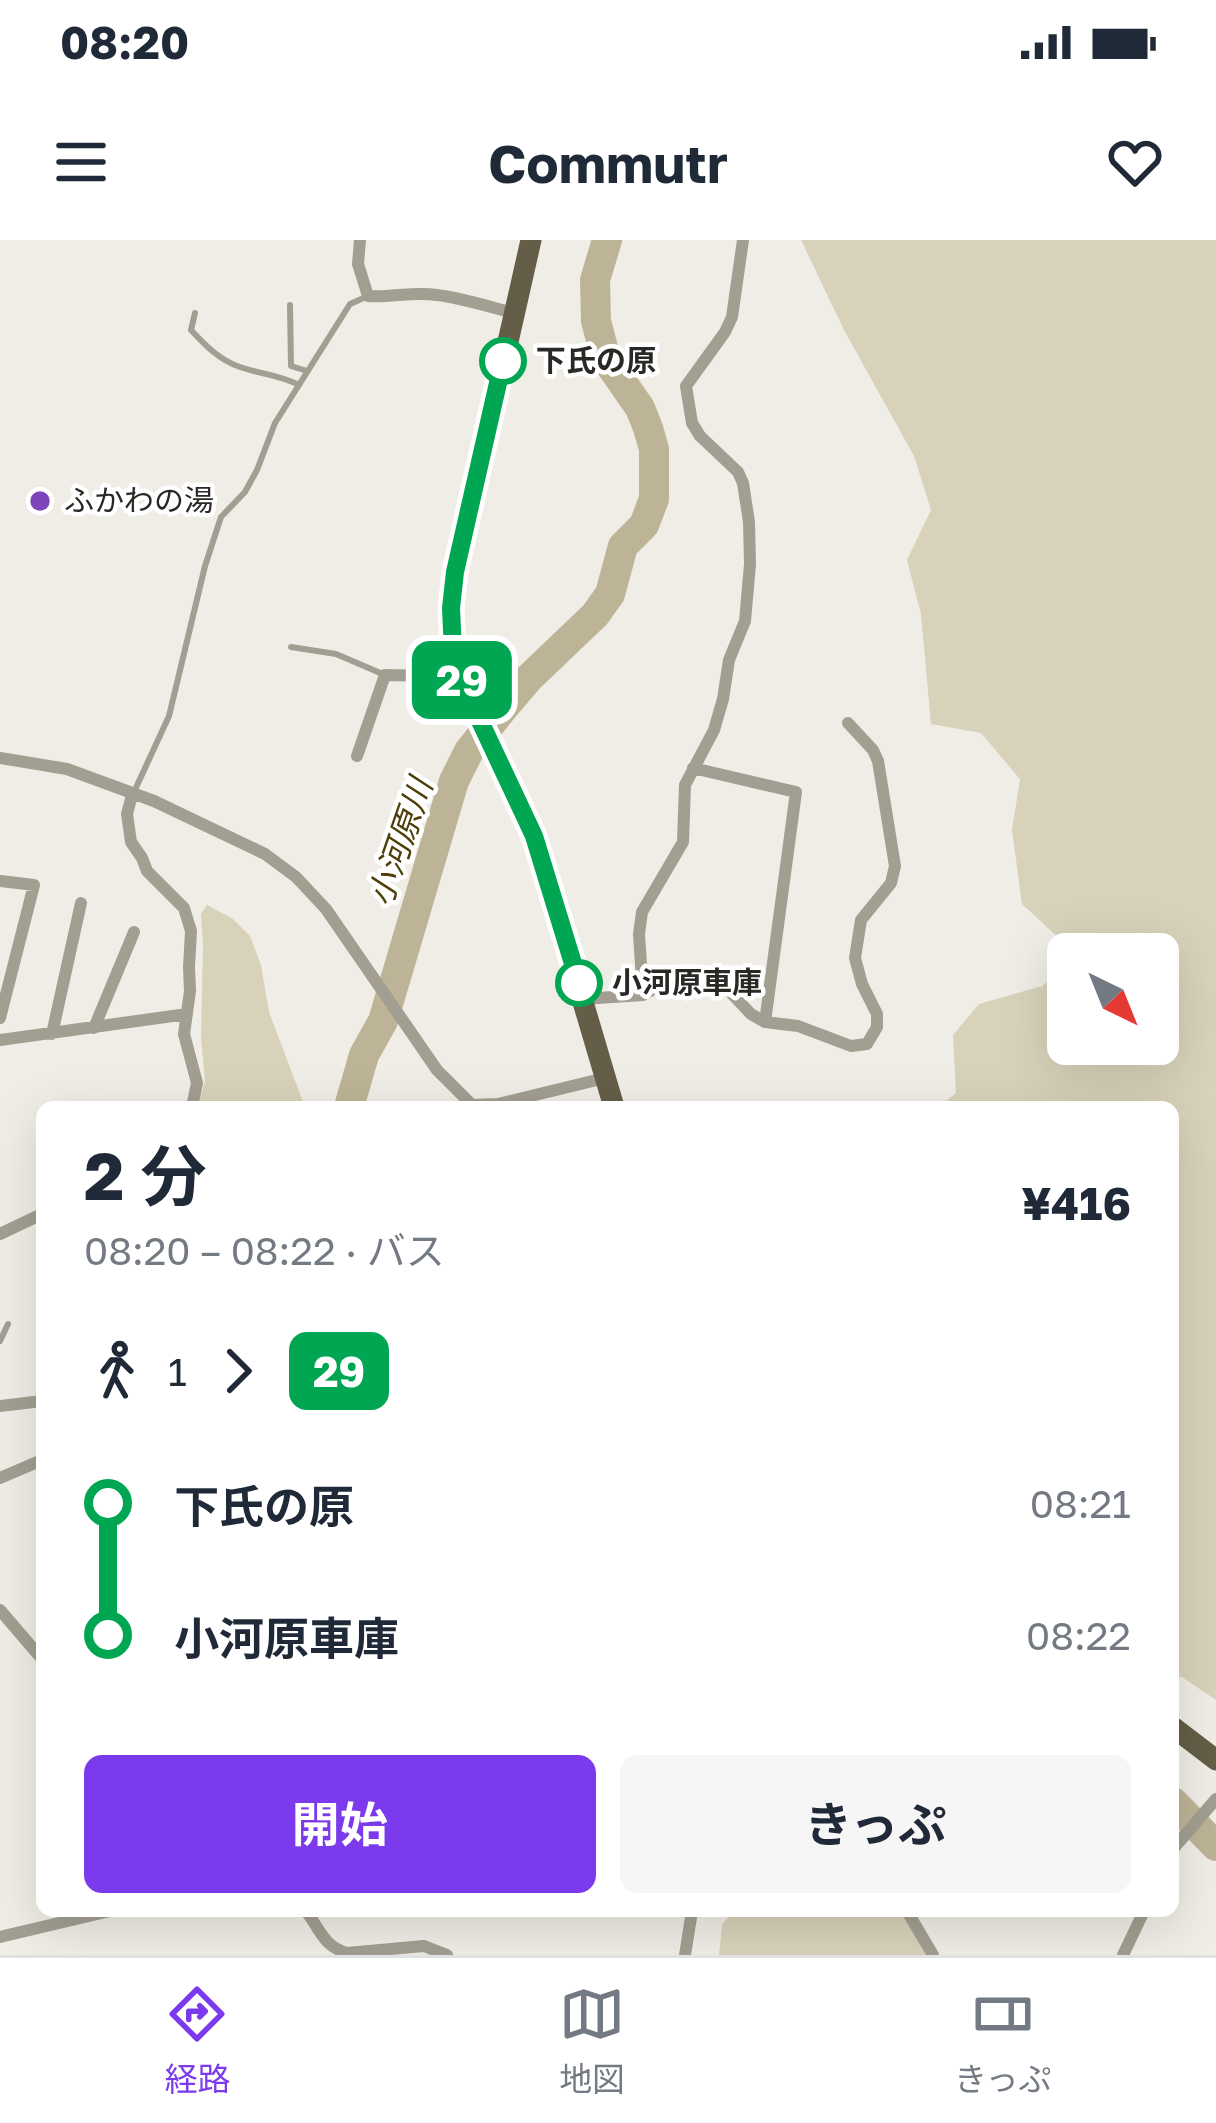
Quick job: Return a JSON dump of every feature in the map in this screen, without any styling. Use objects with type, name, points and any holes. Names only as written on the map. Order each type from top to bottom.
[{"type":"main road","points":[[532,240],[455,572],[453,651],[457,670],[534,836],[612,1101]]},
{"type":"main road","points":[[1179,1732],[1216,1760]]},
{"type":"street","points":[[360,240],[358,264],[368,296],[438,295],[514,313]]},
{"type":"street","points":[[643,995],[639,934],[643,912],[683,842],[685,785],[714,730],[729,660],[745,621],[750,564],[747,496],[738,472],[692,423],[686,386],[732,317],[743,240]]},
{"type":"street","points":[[357,756],[386,674],[433,676],[457,670]]},
{"type":"street","points":[[583,999],[643,995],[676,976],[695,972],[717,978],[765,1022],[798,1026],[851,1046],[867,1044],[877,1027],[877,1013],[855,958],[861,920],[891,883],[894,847],[878,761],[848,724]]},
{"type":"street","points":[[0,758],[67,769],[154,802],[265,854],[296,877],[326,909],[437,1070],[468,1101]]},
{"type":"street","points":[[693,768],[796,792],[765,1022]]},
{"type":"street","points":[[132,795],[127,814],[131,842],[147,872],[184,908],[191,931],[184,1034],[197,1083],[193,1101]]},
{"type":"street","points":[[0,881],[34,885],[0,1018]]},
{"type":"street","points":[[52,1034],[81,903]]},
{"type":"street","points":[[94,1028],[134,932]]},
{"type":"street","points":[[0,1040],[187,1014]]},
{"type":"street","points":[[510,1101],[605,1078]]},
{"type":"street","points":[[0,1234],[36,1216]]},
{"type":"street","points":[[0,1406],[36,1401]]},
{"type":"street","points":[[0,1478],[36,1463]]},
{"type":"street","points":[[0,1610],[36,1652]]},
{"type":"street","points":[[1179,1842],[1216,1799]]},
{"type":"street","points":[[0,1937],[85,1917]]},
{"type":"street","points":[[310,1917],[326,1943],[346,1954],[424,1946],[447,1955]]},
{"type":"street","points":[[685,1955],[691,1917]]},
{"type":"street","points":[[911,1917],[933,1955]]},
{"type":"street","points":[[1123,1955],[1141,1917]]},
{"type":"lane","points":[[132,795],[169,716],[221,517],[245,492],[275,422],[350,304],[368,296]]},
{"type":"lane","points":[[290,305],[291,366],[308,371]]},
{"type":"lane","points":[[195,313],[191,329],[209,350],[239,367],[299,385]]},
{"type":"lane","points":[[291,647],[336,654],[386,674]]},
{"type":"lane","points":[[0,1341],[8,1324]]},
{"type":"shaded area","points":[[801,240],[1216,240],[1216,1700],[1179,1677],[1179,1101],[946,1101],[956,1093],[953,1035],[979,1004],[1047,982],[1047,1065],[1179,1065],[1179,933],[1053,933],[1022,904],[1012,830],[1020,779],[981,733],[931,724],[921,614],[907,560],[931,510],[914,456],[844,330]]},
{"type":"shaded area","points":[[207,905],[233,919],[250,936],[261,965],[269,1012],[303,1101],[200,1101],[205,1081],[201,914]]},
{"type":"shaded area","points":[[728,1917],[906,1917],[926,1955],[719,1955],[722,1924]]},
{"type":"waterway","name":"小河原川","points":[[351,1101],[364,1055],[383,1021],[454,781],[469,751],[529,678],[595,615],[610,594],[623,546],[644,525],[654,499],[654,449],[648,428],[606,359],[596,321],[595,280],[607,240]]},
{"type":"waterway","name":"小河原川","points":[[1179,1808],[1216,1846]]},
{"type":"bus line","name":"29","points":[[503,361],[455,572],[453,651],[457,670],[534,836],[579,983]]},
{"type":"place","name":"下氏の原","points":[[503,361]]},
{"type":"place","name":"ふかわの湯","points":[[40,501]]},
{"type":"place","name":"小河原車庫","points":[[579,983]]}]
